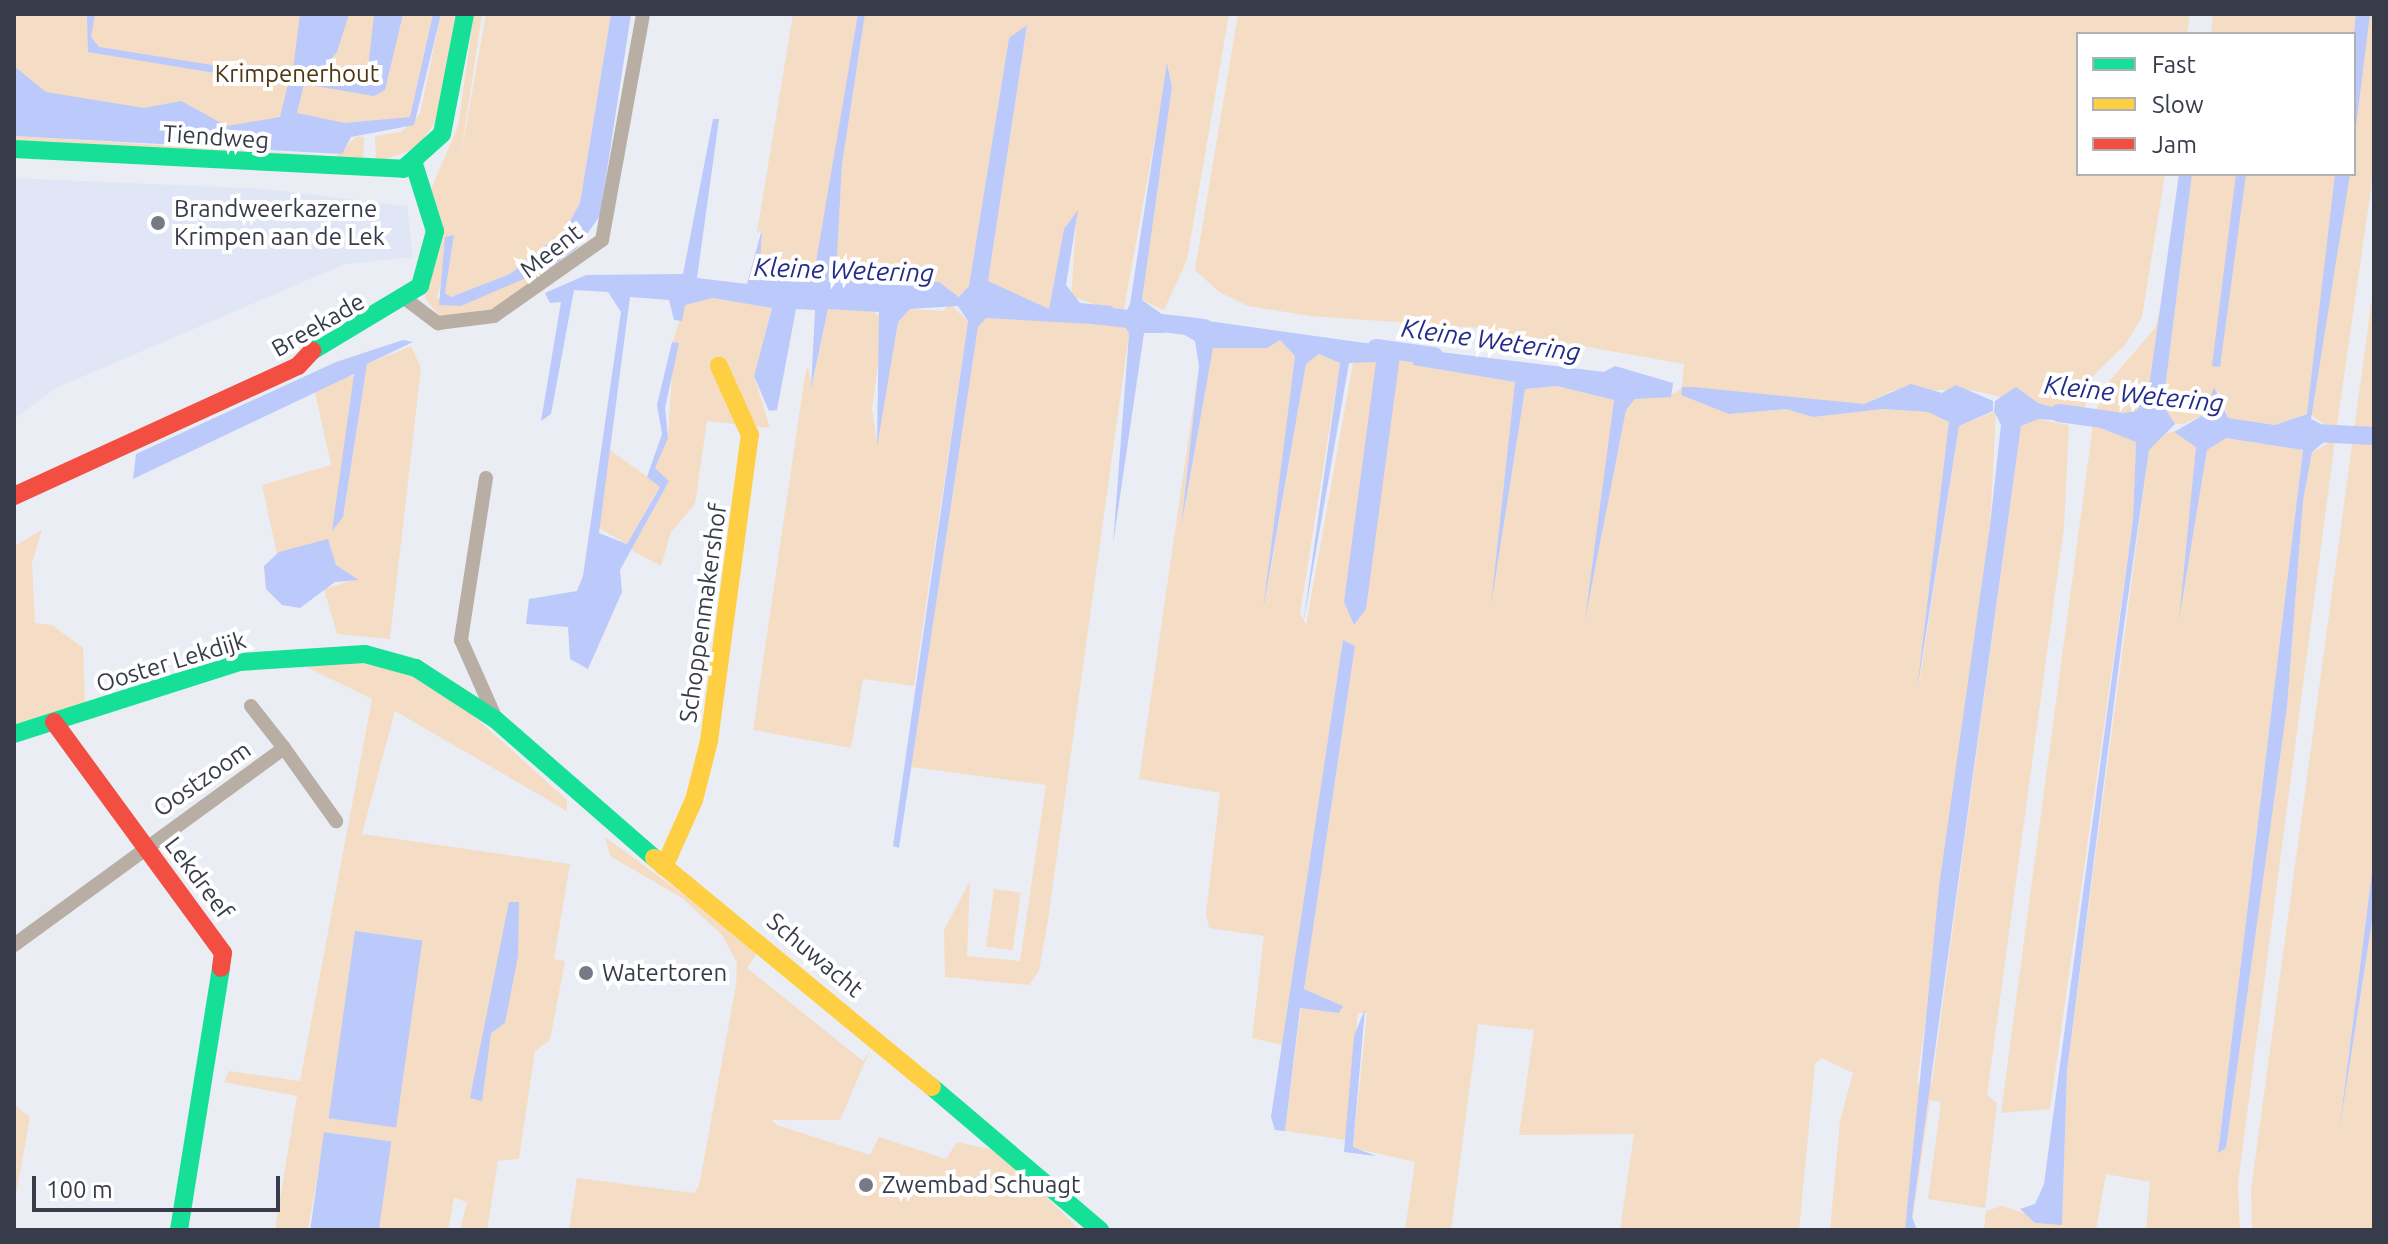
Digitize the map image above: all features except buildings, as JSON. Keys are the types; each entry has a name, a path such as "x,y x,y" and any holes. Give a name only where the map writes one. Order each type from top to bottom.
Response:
{"street":[{"path":"407,300 420,286 435,231 414,164 431,150 449,114 465,14"},
{"name":"Meent","path":"407,300 438,323 494,316 602,240 643,14"},
{"name":"Tiendweg","path":"14,149 369,172 414,164"},
{"name":"Breekade","path":"14,496 92,454 298,366 312,350 407,300"},
{"name":"Schoppenmakershof","path":"664,867 707,755 750,435 719,366"},
{"name":"Schuwacht","path":"486,478 461,640 496,720"},
{"name":"Ooster Lekdijk","path":"14,734 239,662 329,652 392,660"},
{"name":"Schuwacht","path":"392,660 451,686 496,720 664,867 1100,1230"},
{"name":"Oostzoom","path":"251,706 336,821"},
{"name":"Lekdreef","path":"54,722 223,953 179,1230"},
{"name":"Oostzoom","path":"14,945 144,845 284,748"}],"shaded area":[{"path":"14,178 265,189 407,206 413,257 345,264 56,388 14,419"}],"green space":[{"name":"Krimpenerhout","path":"14,14 433,14 410,117 395,128 319,135 14,115"},
{"path":"441,14 456,14 438,119 416,148 376,163 375,136 401,132 420,114"},
{"path":"474,14 482,14 460,161 486,14 611,14 580,203 565,230 510,274 451,297 445,293 454,236 437,298 461,306 565,257 495,308 440,317 425,298 432,187 458,126"},
{"path":"793,14 858,14 818,274 772,284 756,273 762,230 757,232"},
{"path":"865,14 1229,14 1187,260 1164,310 1142,300 1172,87 1168,66 1123,314 1071,296 1077,212 1064,229 1049,309 988,281 1027,26 1009,38 969,286 960,297 939,282 836,275 842,164"},
{"path":"1238,14 2190,14 2187,32 2076,32 2076,176 2165,176 2142,317 2125,345 2089,380 2084,416 1971,390 1894,390 1864,404 1803,403 1682,388 1681,395 1730,414 1786,409 1813,417 1883,409 1928,412 1950,422 1918,690 1959,426 1996,411 1990,526 1917,1084 1932,1082 2021,425 2037,419 2069,425 2064,527 1987,1095 1997,1103 1985,1208 1928,1199 1941,1102 1930,1100 1911,1230 1830,1230 1840,1121 1853,1073 1822,1058 1815,1064 1799,1230 1620,1230 1634,1134 1519,1135 1534,1030 1478,1024 1451,1230 1405,1230 1415,1162 1353,1148 1367,1013 1358,1013 1346,1140 1285,1131 1301,1007 1343,1006 1304,989 1355,646 1343,640 1282,1045 1252,1038 1264,936 1209,928 1206,914 1220,793 1139,779 1199,366 1181,527 1213,348 1280,340 1295,356 1264,609 1306,364 1319,354 1340,363 1300,613 1306,625 1354,358 1376,362 1379,369 1344,602 1354,625 1366,609 1397,345 1416,349 1413,365 1515,382 1495,574 1525,389 1557,386 1614,400 1589,598 1626,410 1635,399 1674,394 1682,387 1684,364 1481,328 1310,316 1248,306 1219,292 1195,270"},
{"path":"2213,14 2374,14 2374,168 2336,432 2308,413 2275,425 2228,418 2219,390 2205,414 2184,424 2175,424 2163,405 2192,176 2356,176 2356,32 2211,32"},
{"path":"14,136 336,156 357,136 364,137 363,164 14,143"},
{"path":"2374,283 2374,429 2360,433 2374,441 2374,857 2339,1131 2374,909 2374,1230 2252,1230 2251,1190"},
{"path":"713,298 772,308 754,376 770,428 707,421 695,504 671,532 661,566 631,550 669,481 655,468 668,438 674,337 685,305"},
{"path":"2162,303 2148,394 2136,411 2095,418 2102,390 2155,328"},
{"path":"949,304 968,321 914,686 863,679 851,748 753,730 805,375 808,366 812,386 828,309 873,311 884,319 872,409 877,442 898,322 910,309 944,311"},
{"path":"986,318 1122,320 1129,334 1048,920 1039,971 1029,985 945,977 944,930 970,881 967,956 1020,961 1046,785 911,767 978,327"},
{"path":"411,346 421,368 390,639 337,634 324,589 357,579 336,565 328,540 277,554 262,485 331,465 314,388 343,374 358,377 333,528 343,517 367,364"},
{"path":"2093,425 2136,442 2133,520 2050,1109 2001,1113"},
{"path":"2177,431 2196,447 2183,594 2207,450 2226,438 2303,450 2218,1152 2226,1148 2287,707 2303,501 2312,452 2335,440 2238,1183 2240,1230 2146,1230 2150,1182 2106,1174 2096,1230 1984,1230 1986,1211 2002,1206 2062,1225 2067,1071 2149,450 2162,434"},
{"path":"610,450 660,486 627,544 597,527"},
{"path":"42,530 32,563 35,623 52,625 83,648 85,703 14,724 14,546"},
{"path":"292,660 352,660 415,676 466,709 567,800 567,811 395,711 362,834 570,864 554,959 565,961 550,1040 535,1051 519,1159 498,1161 487,1230 460,1230 467,1202 454,1198 448,1230 377,1230 390,1142 325,1132 308,1230 275,1230 297,1096 224,1082 229,1071 300,1081 372,699","holes":["519,902 505,1023 491,1032 470,1098","355,932 421,940 343,1019"]},
{"path":"605,837 759,950 747,968 863,1061 871,1048 840,1120 772,1120 777,1125 870,1155 879,1137 946,1159 957,1142 999,1151 1080,1230 569,1230 577,1178 694,1193 699,1186 736,985 737,963 722,935 682,898 610,856"},
{"path":"994,889 1021,893 1013,950 986,946"},
{"path":"16,1106 30,1117 14,1206 14,1114"}],"water":[{"path":"87,14 95,14 91,37 99,47 281,76 293,70 300,14 349,14 337,52 317,74 367,79 374,14 403,14 385,90 374,96 304,84 297,113 345,123 410,117 433,14 441,14 414,125 351,137 342,154 14,136 14,66 46,92 144,108 181,101 227,126 280,117 288,85 88,52"},
{"path":"611,14 631,14 600,216 576,249 551,267 461,306 439,305 445,237 454,235 445,293 451,297 510,274 565,230 580,203"},
{"path":"858,14 865,14 842,164 836,275 939,282 959,297 969,286 1009,38 1027,25 988,281 1049,309 1064,229 1078,210 1066,285 1080,303 1112,306 1116,313 1109,325 986,318 978,327 899,848 893,846 968,321 958,306 910,309 898,322 877,447 879,312 828,309 811,389 815,310 796,309 777,410 769,411 754,376 772,308 713,298 685,305 682,321 674,320 669,300 630,297 599,533 627,544 660,487 647,477 662,434 657,405 672,342 679,343 665,408 668,438 655,468 669,481 620,570 622,592 588,669 570,659 568,627 526,624 529,599 577,591 583,576 621,312 608,292 574,290 551,414 541,421 561,302 550,303 545,293 586,275 683,274 713,119 719,119 697,278 747,284 762,229 759,280 813,280"},
{"path":"2356,14 2370,14 2356,127 2356,32"},
{"path":"1167,63 1172,87 1142,300 1170,320 1164,333 1144,333 1113,544 1129,334 1122,320 1130,304"},
{"path":"2179,176 2192,176 2163,405 2175,424 2149,450 2067,1071 2062,1225 2035,1223 2020,1209 2035,1204 2044,1184 2133,520 2136,442 2093,425 2095,418 2136,411 2148,394"},
{"path":"2236,176 2246,176 2220,367 2212,366"},
{"path":"2335,176 2350,176 2311,419 2336,432 2312,452 2303,501 2287,707 2226,1148 2218,1153 2303,450 2226,438 2207,450 2179,620 2196,447 2174,432 2205,414 2214,387 2228,418 2275,425 2307,414"},
{"path":"1187,318 1401,348 1366,609 1354,625 1344,602 1376,362 1349,363 1303,625 1340,363 1319,354 1306,364 1263,611 1295,356 1280,340 1267,348 1213,348 1181,527 1199,366 1195,341 1183,334"},
{"path":"403,340 413,342 367,364 343,517 332,531 354,374 133,479 136,454 336,362"},
{"path":"1416,349 1604,372 1615,366 1673,383 1671,397 1635,399 1626,410 1585,620 1614,400 1557,386 1525,389 1491,605 1515,382 1413,365"},
{"path":"1911,384 1942,393 1956,385 1993,401 1993,411 1959,426 1917,690 1949,422 1928,412 1883,409 1813,417 1786,409 1729,414 1681,395 1682,387 1693,387 1864,404"},
{"path":"2016,387 2038,403 2084,416 2083,422 2038,419 2021,426 1912,1217 1917,1230 1905,1230 1939,887 1990,526 2001,425 1994,411 1995,401"},
{"path":"328,539 336,565 359,580 335,582 300,608 282,605 266,589 264,566 279,552"},
{"path":"1343,640 1355,646 1304,989 1343,1006 1339,1013 1300,1008 1285,1131 1275,1130 1271,1117"},
{"path":"2374,857 2374,909 2339,1132"},
{"path":"509,902 519,902 518,956 505,1023 491,1033 482,1101 470,1098"},
{"path":"355,931 422,940 396,1128 329,1118"},
{"path":"1365,1009 1353,1147 1376,1156 1344,1152 1354,1036"},
{"path":"324,1132 391,1141 379,1230 310,1230"}],"waterway":[{"name":"Kleine Wetering","path":"1094,315 1204,328"},
{"name":"Kleine Wetering","path":"1376,348 1434,356"},
{"name":"Kleine Wetering","path":"2059,413 2117,421"},
{"name":"Kleine Wetering","path":"2314,433 2374,436"}],"traffic: fast":[{"path":"14,149 403,169 442,134 465,14"},
{"path":"312,351 420,286 435,231 414,164"},
{"path":"14,734 239,662 365,654 416,668 496,720 654,858"},
{"path":"179,1230 221,968"},
{"path":"932,1087 1100,1230"}],"traffic: slow":[{"path":"664,867 694,800 709,741 750,435 719,366"},
{"path":"654,858 932,1087"}],"traffic: jam":[{"path":"14,496 298,366 312,351"},
{"path":"54,722 223,953 221,968"}],"place":[{"name":"Brandweerkazerne Krimpen aan de Lek","path":"158,223"},
{"name":"Watertoren","path":"586,973"},
{"name":"Zwembad Schuagt","path":"866,1185"}]}
